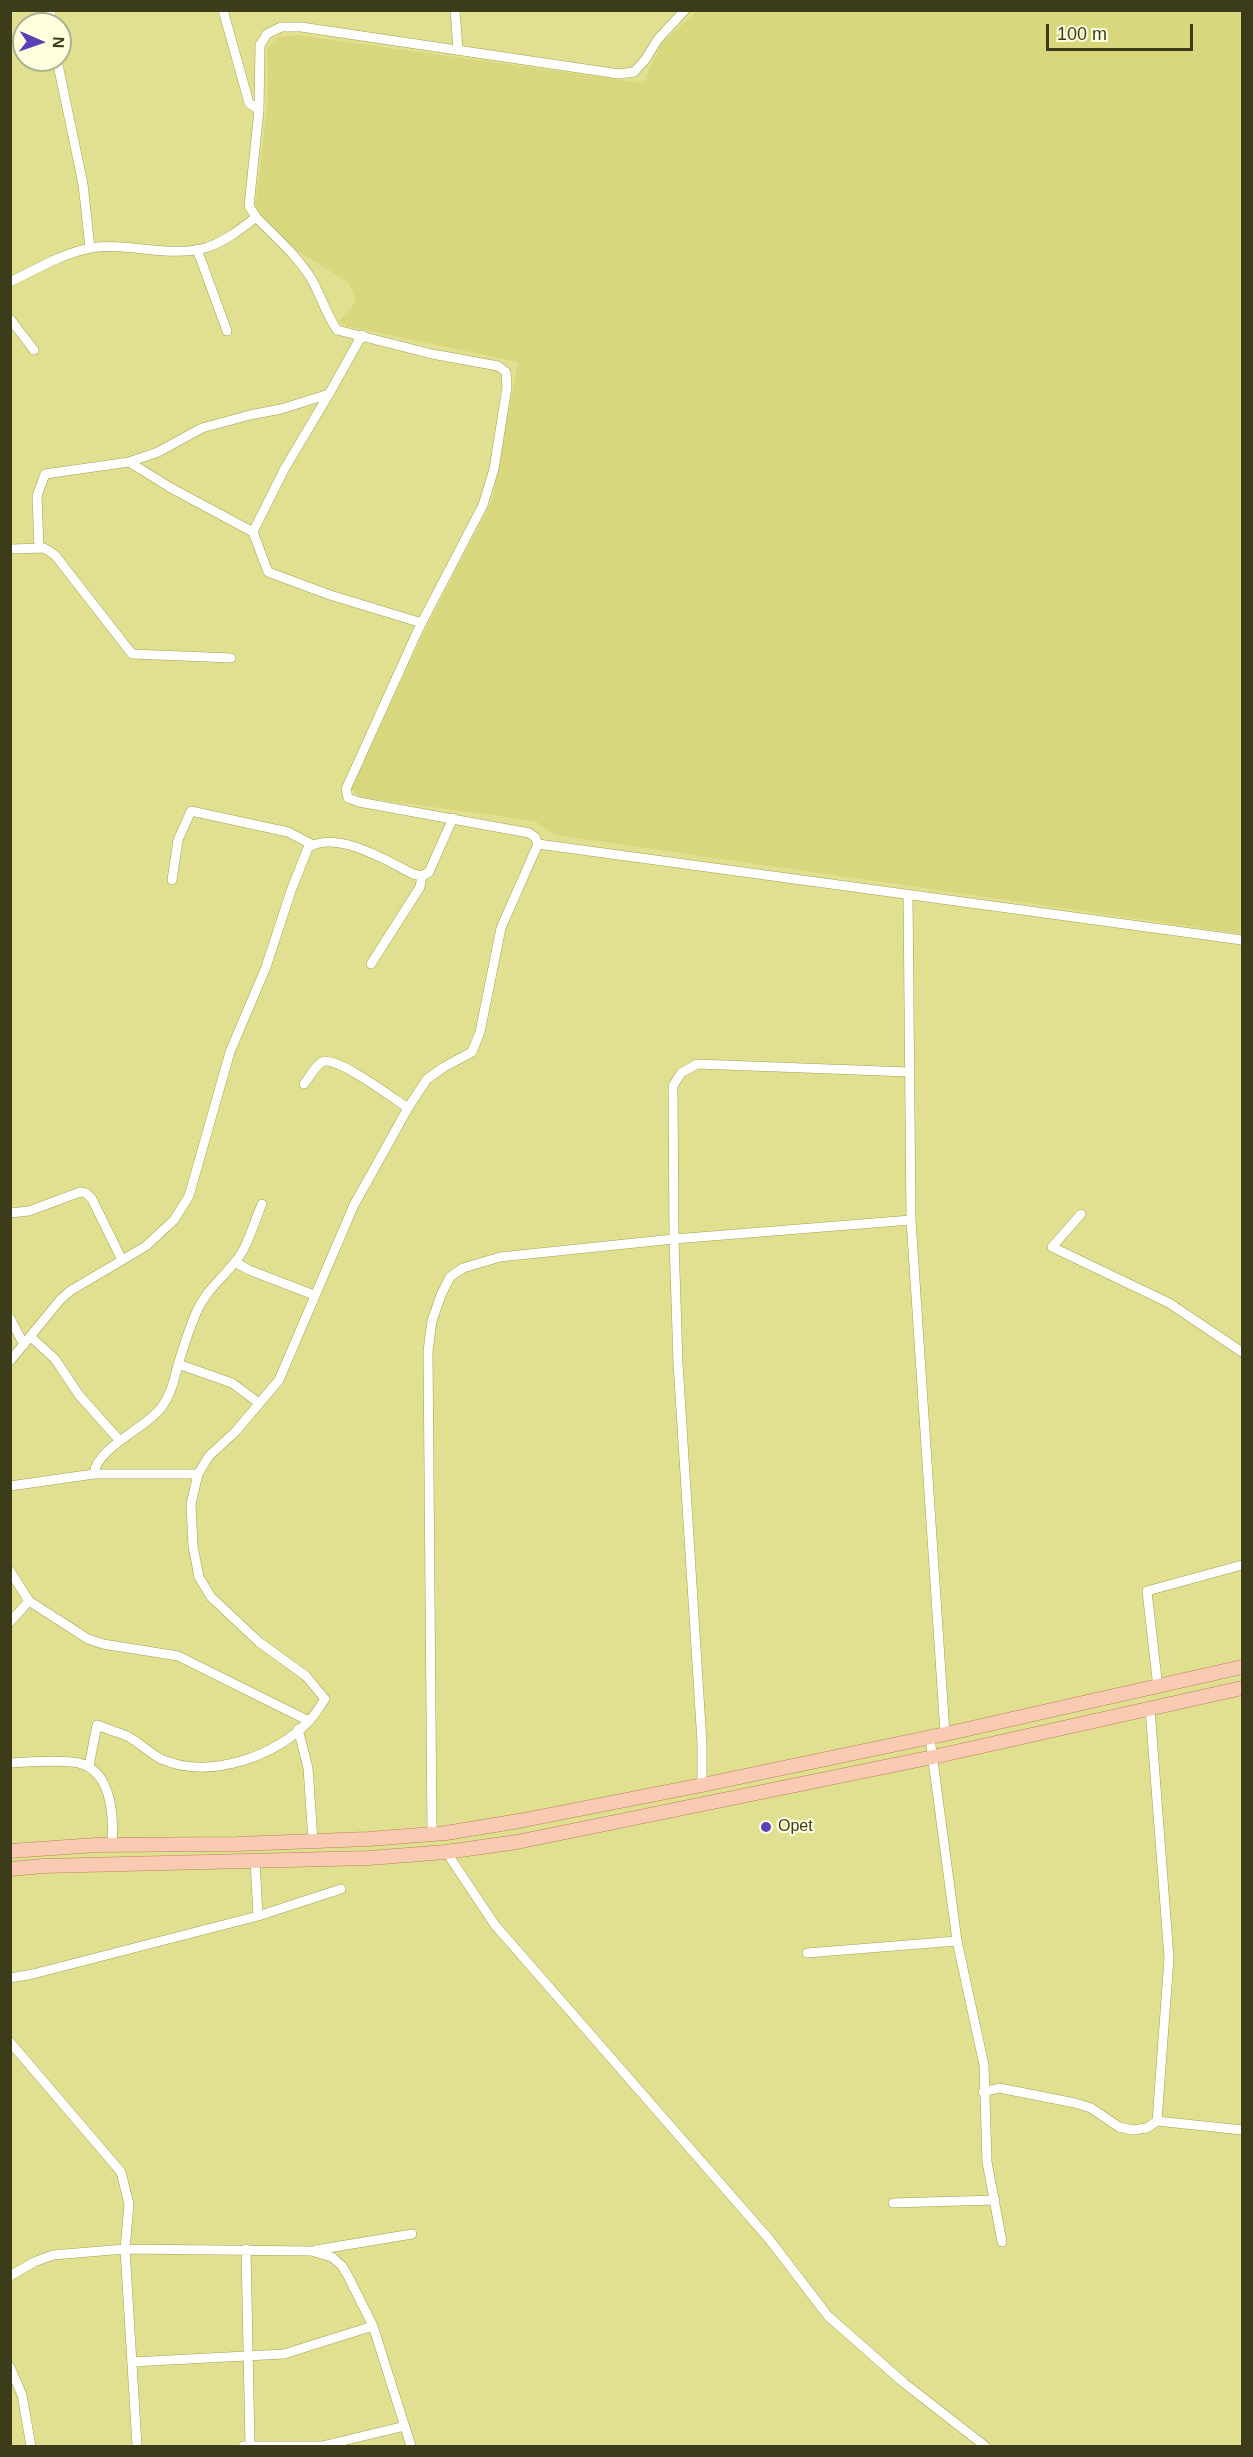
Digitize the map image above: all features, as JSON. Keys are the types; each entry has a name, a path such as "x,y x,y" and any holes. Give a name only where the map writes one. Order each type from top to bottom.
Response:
{"main road":[{"path":"10,1851 112,1845 313,1841 432,1834 519,1821 930,1738 1158,1688 1242,1667"},
{"path":"10,1869 43,1866 369,1858 449,1852 517,1842 933,1757 1242,1688"}],"street":[{"path":"223,10 249,103 259,110"},
{"path":"455,10 459,49"},
{"path":"89,1766 97,1725 128,1737 161,1759 178,1764 209,1766 238,1763 270,1750 309,1721 325,1699 306,1676 258,1642 211,1597 199,1577 191,1504 198,1474 210,1456 236,1431 279,1380 354,1205 408,1108 427,1079 472,1052 480,1032 501,928 538,844 535,837 529,833 359,802 348,798 346,789 422,622 483,505 494,469 507,387 506,372 498,366 432,354 337,330 312,280 300,262 255,217 249,206 259,110 260,45 267,34 281,27 301,27 619,74 634,72 645,60 658,39 685,10"},
{"path":"60,72 83,184 90,248"},
{"path":"10,282 51,262 90,248 126,247 184,251 205,248 235,234 255,217"},
{"path":"197,249 226,331"},
{"path":"10,319 34,350"},
{"path":"253,532 285,468 362,335"},
{"path":"39,548 37,496 45,474 129,462 158,452 202,428 281,409 329,394"},
{"path":"129,462 171,488 253,532 268,572 422,622"},
{"path":"10,549 39,548 55,555 132,654 231,658"},
{"path":"172,880 178,840 191,811 288,832 313,845 339,844 360,848 413,874 422,876 429,872 453,818"},
{"path":"538,844 1242,940"},
{"path":"10,1361 60,1300 70,1291 146,1246 166,1229 189,1196 230,1052 266,967 305,852 313,845"},
{"path":"371,964 420,887 422,876"},
{"path":"908,895 911,1220 945,1734"},
{"path":"304,1084 319,1064 329,1061 346,1068 408,1108"},
{"path":"702,1785 702,1743 678,1362 673,1086 681,1073 697,1064 909,1072"},
{"path":"10,1214 29,1211 80,1192 86,1193 92,1199 122,1260"},
{"path":"94,1474 98,1461 120,1441 156,1415 163,1406 172,1388 178,1364 201,1302 213,1284 235,1262 262,1204"},
{"path":"1081,1214 1052,1247 1168,1303 1242,1352"},
{"path":"432,1834 428,1351 432,1321 450,1277 463,1268 500,1257 674,1239 911,1220"},
{"path":"235,1262 249,1270 314,1295"},
{"path":"10,1318 27,1341 55,1359 79,1395 120,1441"},
{"path":"178,1364 232,1383 259,1403"},
{"path":"10,1486 94,1474 198,1474"},
{"path":"1158,1688 1147,1591 1242,1565"},
{"path":"10,1571 29,1601 88,1639 103,1644 178,1656 309,1721"},
{"path":"10,1622 29,1601"},
{"path":"1150,1709 1169,1958 1157,2121"},
{"path":"298,1729 309,1768 313,1841"},
{"path":"930,1738 957,1941 984,2065 983,2092 987,2162 1002,2242"},
{"path":"10,1763 73,1762 89,1766 100,1778 110,1797 114,1819 112,1845"},
{"path":"449,1852 451,1859 495,1925 769,2239 828,2316 903,2383 985,2446"},
{"path":"255,1861 258,1916"},
{"path":"10,1978 258,1916 341,1889"},
{"path":"807,1953 957,1941"},
{"path":"10,2042 121,2172 129,2204 125,2249 137,2446"},
{"path":"10,2057 20,2052"},
{"path":"983,2092 999,2088 1075,2103 1091,2108 1119,2127 1132,2130 1147,2128 1157,2121 1242,2130"},
{"path":"894,2203 995,2200"},
{"path":"10,2276 34,2262 53,2255 125,2249 311,2251 412,2234"},
{"path":"246,2249 248,2446 321,2446 405,2426"},
{"path":"311,2251 332,2257 342,2266 373,2326 411,2446"},
{"path":"132,2362 295,2352 373,2326"},
{"path":"10,2367 22,2395 31,2446"}],"shaded area":[{"path":"697,11 1242,11 1242,934 555,835 535,821 359,797 351,788 429,622 492,501 518,362 346,326 339,321 356,302 349,283 287,244 255,209 268,102 267,48 278,37 296,35 643,83 661,44"}],"place":[{"name":"Opet","path":"766,1827"}]}
